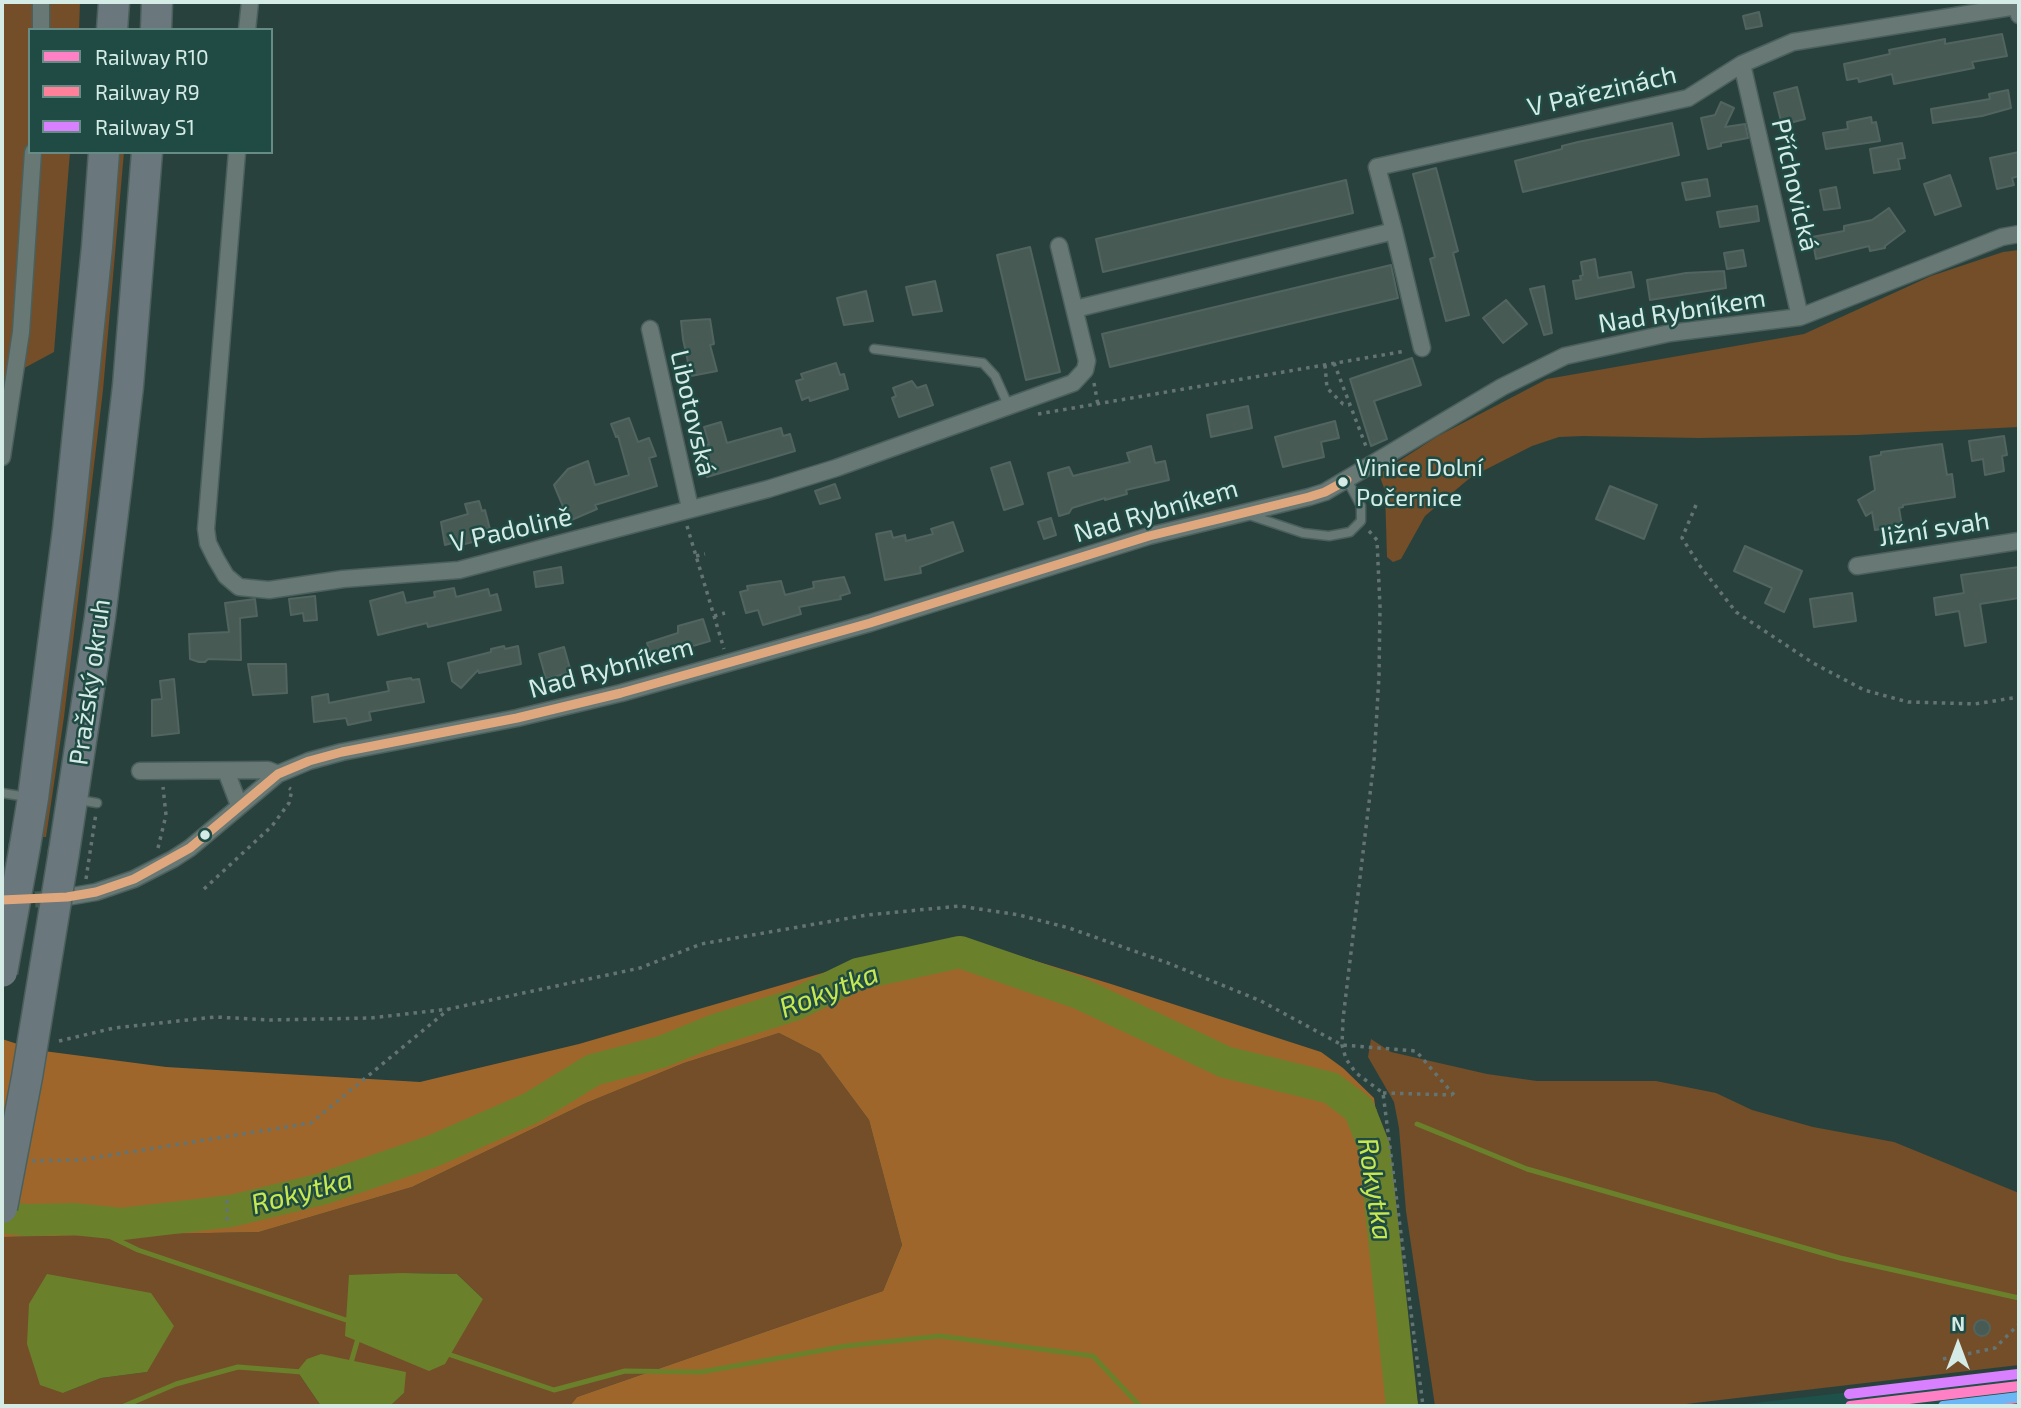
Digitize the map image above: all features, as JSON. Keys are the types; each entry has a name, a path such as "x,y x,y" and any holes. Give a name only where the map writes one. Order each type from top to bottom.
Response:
{"highway":[{"path":"113,28 114,2"},
{"path":"156,28 157,2"},
{"name":"Pražský okruh","path":"2,972 33,798 68,530 104,154"},
{"name":"Pražský okruh","path":"2,1208 27,1077 64,852 85,801 100,617 120,453 147,154"}],"street":[{"path":"41,2 41,28"},
{"path":"247,28 250,2"},
{"name":"V Pařezinách","path":"1422,348 1377,167 1688,97 1742,64 1793,42 2018,10"},
{"name":"Příchovická","path":"1742,64 1800,317"},
{"path":"2,457 21,332 33,154"},
{"name":"V Padolině","path":"237,154 206,529 208,543 216,559 226,576 239,587 269,590 343,579 459,570 768,489 836,468 1073,383 1085,369 1086,353 1059,246"},
{"path":"1075,309 1394,231"},
{"name":"Nad Rybníkem","path":"67,897 96,892 134,879 173,859 190,848 278,774 309,761 342,752 517,718 621,693 870,623 1149,536 1309,497 1347,480 1502,387 1565,356 1670,333 1800,317 2002,237 2019,234"},
{"name":"Libotovská","path":"650,329 690,508"},
{"name":"Jižní svah","path":"1857,566 2019,541"},
{"name":"Nad Rybníkem","path":"140,771 268,770 278,774"},
{"path":"226,771 239,805"}],"lane":[{"path":"874,349 983,363 995,376 1009,407"},
{"path":"1239,512 1303,533 1329,536 1350,532 1361,521 1361,506 1347,480"},
{"path":"2,793 33,798"}],"path":[{"path":"1009,407 1020,417 1422,348"},
{"path":"1334,363 1373,464"},
{"path":"1325,365 1327,388 1343,404 1350,405"},
{"path":"1094,384 1098,405"},
{"path":"1696,505 1682,538 1700,566 1736,612 1813,663 1864,690 1908,702 1975,704 2019,697"},
{"path":"59,1041 114,1028 215,1017 271,1020 371,1018 449,1009 640,968 701,944 867,915 960,906 1019,915 1069,928 1168,962 1261,1000 1342,1045 1416,1051 1454,1095 1383,1093 1356,1073 1346,1059 1342,1045 1374,761 1379,676 1377,540 1361,521"},
{"path":"687,525 727,662"},
{"path":"696,556 705,554"},
{"path":"705,588 714,585"},
{"path":"714,616 725,613"},
{"path":"155,854 162,839 166,815 162,772"},
{"path":"204,889 272,826 289,803 292,790 278,774"},
{"path":"85,801 86,881"},
{"path":"28,1161 80,1160 311,1123 449,1009"},
{"path":"1383,1093 1423,1406"},
{"path":"227,1200 227,1221"},
{"path":"1943,1359 1995,1348 2019,1324"}],"shaded area":[{"path":"2,2 80,2 79,28 28,28 28,154 70,154 54,352 2,380"},
{"path":"116,154 124,154 103,390 64,717 46,837 40,837"},
{"path":"2019,250 2019,427 1857,435 1559,437 1532,446 1471,477 1425,516 1401,559 1393,562 1387,557 1385,491 1379,474 1438,436 1547,379 1804,334 1931,276 2003,252"},
{"path":"965,942 980,944 1111,984 1321,1052 1343,1068 1374,1098 1418,1406 570,1406 577,1397 883,1291 902,1245 869,1120 820,1054 779,1033 684,1063 586,1103 412,1187 259,1232 2,1237 2,1039 36,1050 166,1067 420,1082 579,1044 826,972"},
{"path":"779,1033 820,1054 869,1120 902,1245 883,1291 577,1397 570,1406 390,1406 404,1393 297,1371 321,1406 2,1406 2,1237 259,1232 412,1187 586,1103 684,1063","holes":["403,1273 457,1274 483,1299","151,1293 147,1372 101,1378 63,1393"]},
{"path":"1371,1039 1391,1052 1487,1074 1537,1081 1656,1081 1716,1093 1752,1110 1813,1127 1894,1142 2019,1193 2019,1365 1669,1406 1435,1406 1406,1211 1399,1128 1394,1102 1368,1057"},
{"path":"47,1274 151,1293 174,1326 147,1372 101,1378 63,1393 40,1385 27,1344 29,1304"},
{"path":"457,1274 483,1299 445,1364 429,1371 345,1336 349,1275"},
{"path":"321,1354 406,1372 404,1393 390,1406 321,1406 297,1371 307,1359"},
{"path":"2019,1371 2019,1406 1728,1406 1894,1387"}],"building":[{"path":"1759,12 1762,26 1746,29 1743,16"},
{"path":"2002,34 2007,56 1972,62 1974,68 1894,84 1892,74 1859,82 1858,78 1847,80 1844,64 1890,54 1889,50 1945,39 1945,44"},
{"path":"1797,87 1805,119 1782,125 1774,93"},
{"path":"2008,90 2011,108 1982,116 1933,123 1931,109 1990,99 1989,94"},
{"path":"1721,102 1734,108 1725,127 1745,124 1748,138 1721,143 1721,146 1708,149 1701,118 1715,115"},
{"path":"1871,117 1872,123 1876,122 1880,141 1826,149 1823,133 1848,129 1847,122"},
{"path":"1672,123 1679,155 1523,192 1515,161 1578,142"},
{"path":"1902,143 1905,158 1898,159 1900,169 1874,173 1870,149"},
{"path":"2019,152 2019,176 2012,178 2014,185 1997,189 1990,158"},
{"path":"1436,168 1458,251 1453,253 1469,315 1446,321 1430,259 1435,257 1413,174"},
{"path":"1950,175 1961,206 1935,215 1924,184"},
{"path":"1707,179 1710,196 1686,200 1682,183"},
{"path":"1346,180 1353,213 1103,272 1096,239"},
{"path":"1836,187 1840,208 1824,210 1820,190"},
{"path":"1757,206 1759,221 1720,227 1717,212"},
{"path":"1889,208 1905,231 1885,248 1870,251 1869,246 1816,259 1812,237 1844,231 1844,226 1872,220"},
{"path":"1030,247 1060,372 1026,380 997,255"},
{"path":"1743,250 1746,266 1727,269 1724,253"},
{"path":"1595,259 1598,278 1631,272 1634,287 1576,299 1573,281 1581,280 1581,262"},
{"path":"1391,265 1398,298 1110,367 1102,334"},
{"path":"1724,271 1726,288 1650,300 1647,280 1686,273"},
{"path":"935,281 942,311 913,315 906,287"},
{"path":"1544,286 1552,333 1544,335 1530,289"},
{"path":"866,291 873,321 844,325 837,298"},
{"path":"1506,300 1527,324 1503,343 1483,318"},
{"path":"710,319 714,344 710,345 717,371 691,376 681,321"},
{"path":"1412,358 1421,385 1374,401 1387,439 1371,446 1350,379"},
{"path":"836,363 840,375 844,374 848,389 810,401 809,397 802,400 796,381 803,379 801,374"},
{"path":"912,381 917,388 926,385 933,405 899,417 892,398 896,396 893,388"},
{"path":"1248,406 1252,428 1211,437 1207,415"},
{"path":"629,418 638,442 649,438 656,456 649,458 657,486 595,505 597,509 569,521 554,485 568,469 588,461 595,485 629,475 618,436 616,437 611,424"},
{"path":"1335,421 1339,438 1321,442 1324,457 1283,467 1275,437"},
{"path":"721,422 727,443 781,428 783,436 790,434 795,451 707,477 698,448 709,444 704,427"},
{"path":"2004,436 2007,455 2002,456 2004,471 1985,475 1983,459 1972,461 1969,441"},
{"path":"1942,444 1947,475 1952,474 1955,497 1903,505 1899,508 1902,526 1875,530 1872,512 1866,516 1858,500 1875,490 1870,457 1881,455 1881,452"},
{"path":"1151,446 1155,463 1165,461 1169,480 1126,490 1127,494 1072,508 1069,513 1059,516 1048,473 1069,467 1073,476 1130,462 1127,453"},
{"path":"1010,462 1023,504 1004,510 991,468"},
{"path":"835,484 840,498 820,504 815,491"},
{"path":"1610,486 1657,505 1644,539 1596,519"},
{"path":"479,501 482,511 485,510 492,537 461,545 459,541 445,545 441,522 468,514 465,504"},
{"path":"1051,518 1056,535 1044,539 1038,522"},
{"path":"953,522 963,551 920,567 921,573 885,580 876,534 891,531 893,538 905,535 906,541 933,534 931,529"},
{"path":"1745,546 1802,571 1784,612 1765,603 1772,588 1734,571"},
{"path":"561,567 563,583 536,587 534,572"},
{"path":"2019,567 2019,598 1980,604 1986,642 1965,646 1959,611 1936,615 1934,598 1964,593 1961,575"},
{"path":"844,577 850,593 840,596 841,599 799,607 801,614 763,625 758,610 746,613 740,592 748,590 747,586 781,581 785,595 814,588 813,582"},
{"path":"454,588 456,597 488,589 490,596 497,594 501,610 428,627 427,623 378,635 370,601 403,592 406,603 435,597 434,592"},
{"path":"1852,593 1856,621 1814,627 1810,599"},
{"path":"315,596 317,620 304,621 303,613 291,615 289,599"},
{"path":"255,599 257,616 240,618 241,660 208,659 199,662 190,659 189,634 229,632 225,603"},
{"path":"703,619 710,641 652,658 647,643 678,633 678,626"},
{"path":"504,646 505,649 518,646 521,664 479,673 478,670 461,688 452,681 448,663"},
{"path":"564,647 571,672 546,679 539,654"},
{"path":"248,664 286,664 287,693 253,695"},
{"path":"174,679 179,733 152,736 152,700 162,699 160,681"},
{"path":"419,679 424,702 369,712 371,720 348,725 346,718 314,722 312,697 328,694 329,703 389,691 387,682"},
{"path":"1979,1320 1985,1320 1990,1328 1988,1334 1979,1336 1974,1331 1974,1325"}],"waterway":[{"name":"Rokytka","path":"2,1217 26,1220 74,1219 122,1224 231,1211 322,1189 433,1151 531,1108 593,1070 661,1052 715,1030 794,1005 858,974 960,952 1079,993 1225,1062 1331,1088 1359,1109 1374,1147 1402,1406"},
{"path":"1359,1109 1374,1110"},
{"path":"1417,1124 1527,1169 1840,1258 2019,1298"},
{"path":"74,1219 138,1250 352,1322"},
{"path":"350,1366 359,1335"},
{"path":"445,1353 554,1390 625,1371 701,1372 846,1346 940,1336 1093,1356 1139,1405"},
{"path":"124,1406 176,1384 238,1367 302,1372"}],"tunnel":[{"path":"11,901 62,898"}],"rail line":[{"name":"S1","path":"1849,1394 2018,1374"},
{"name":"R10","path":"1850,1406 2019,1386"},
{"name":"R9","path":"1952,1406 2019,1398"}],"transit line":[{"path":"2,900 67,897 96,892 134,879 190,848 278,774 309,761 342,752 517,718 621,693 870,623 1149,536 1309,497 1347,480"},
{"path":"1943,1406 2019,1397"}],"place":[{"name":"Vinice Dolní Počernice","path":"1343,482"}]}
